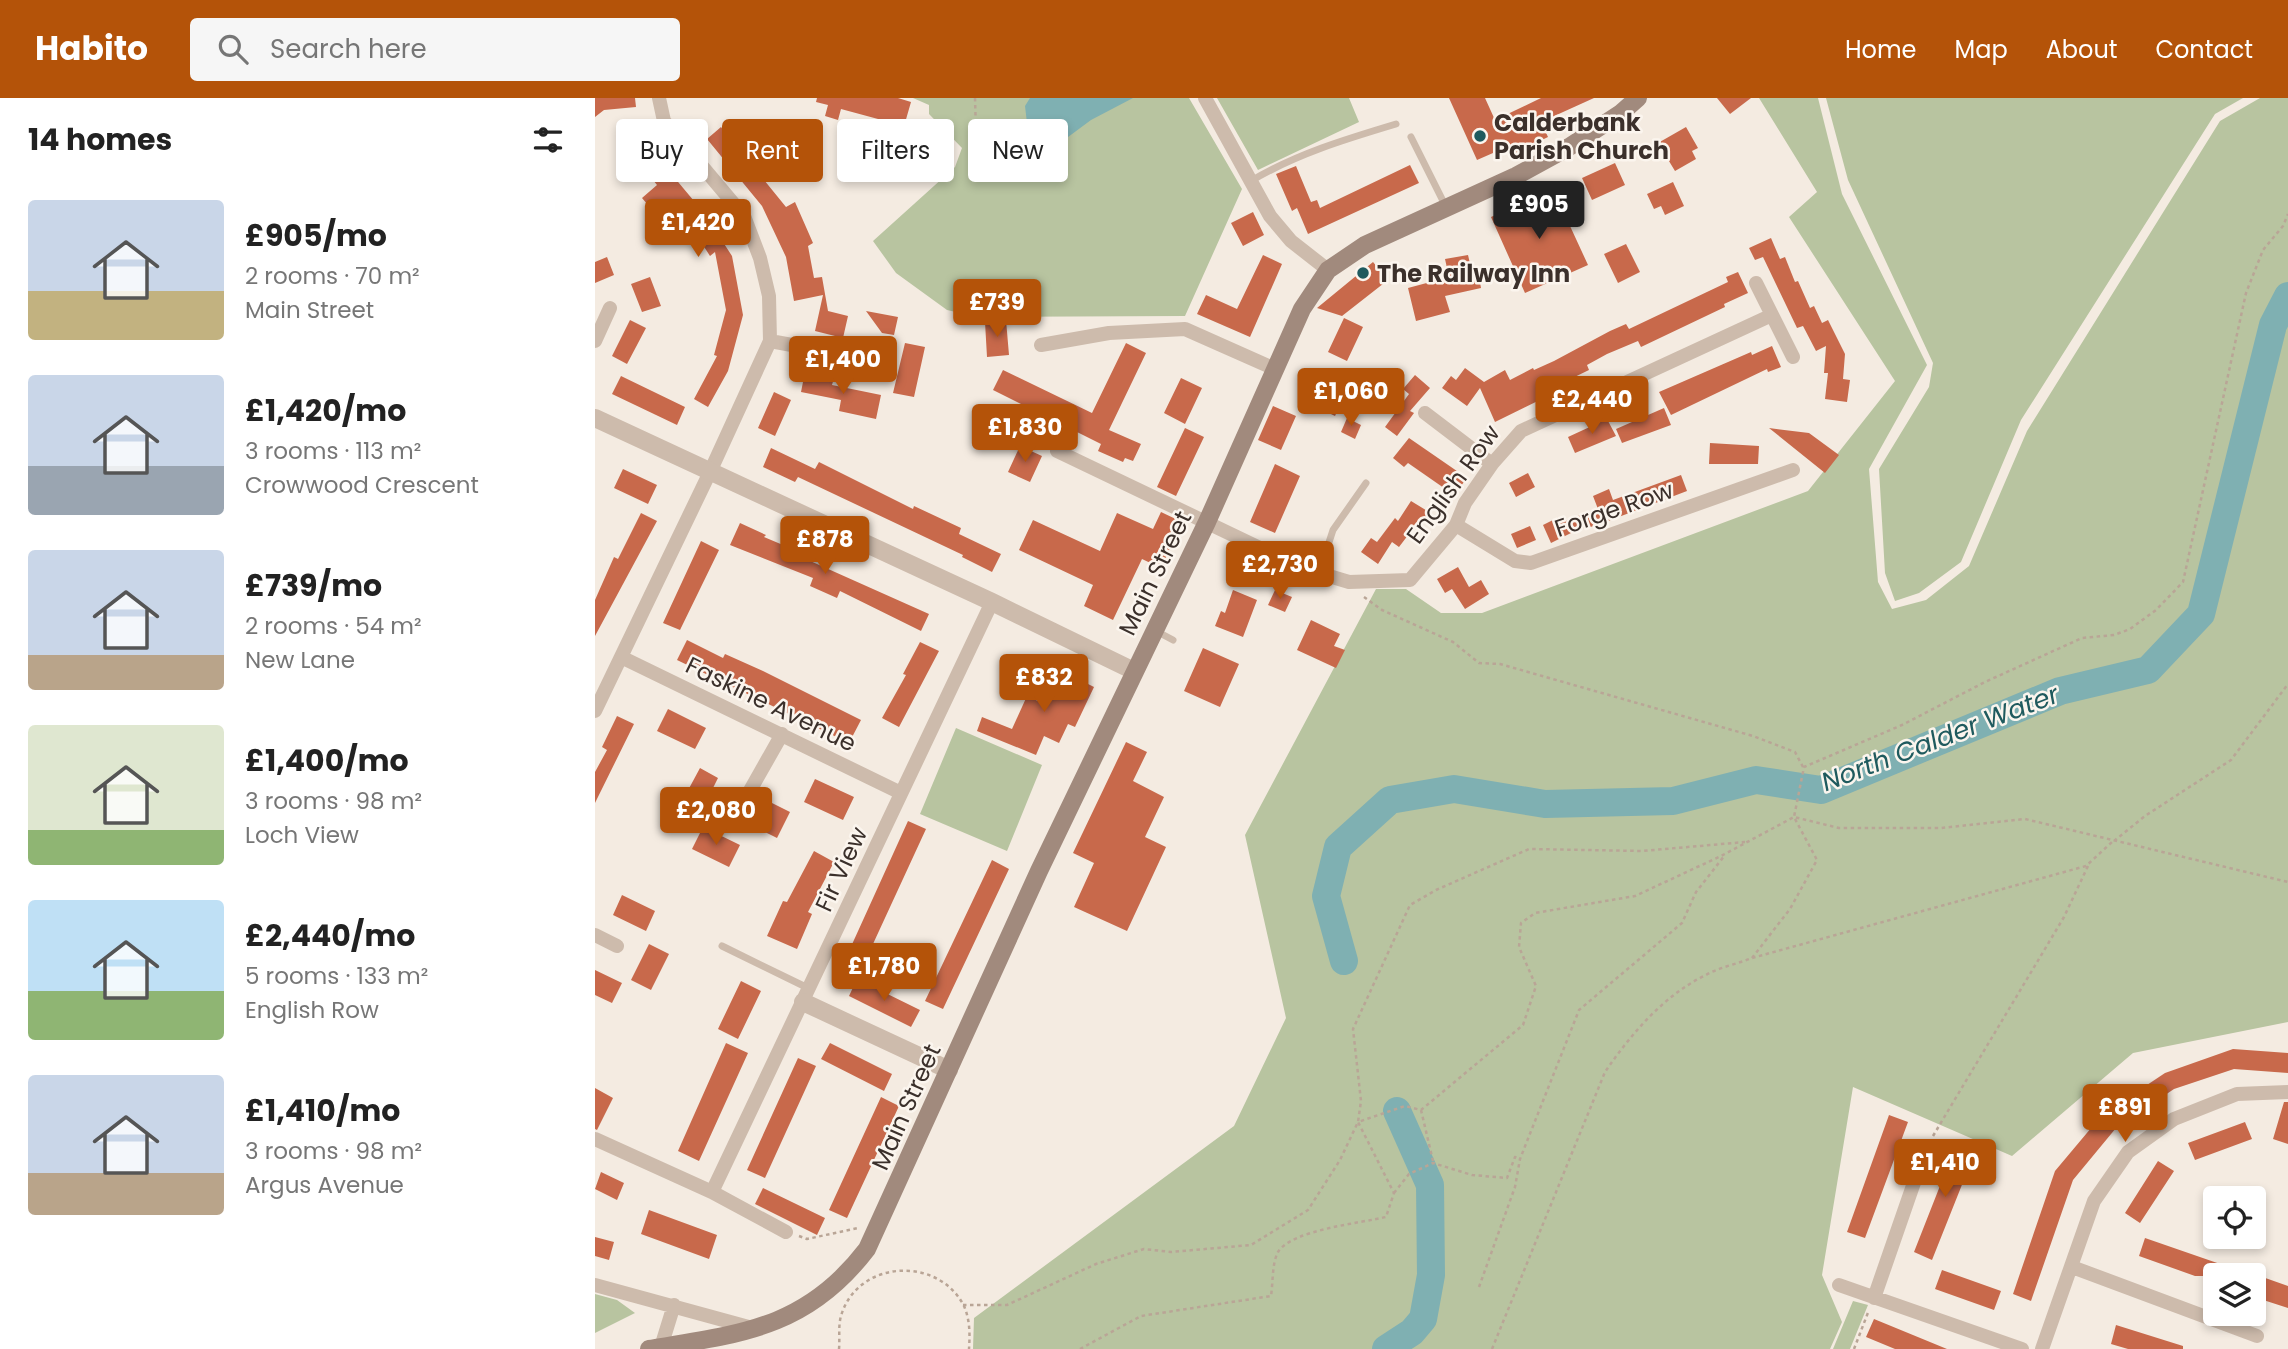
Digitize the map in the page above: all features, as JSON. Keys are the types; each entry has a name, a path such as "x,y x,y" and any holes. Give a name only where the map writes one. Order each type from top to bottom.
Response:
{"main road":[{"name":"Main Street","path":"655,1348 758,1329 797,1313 850,1272 867,1249 882,1223 1039,871 1207,522 1302,309 1328,270 1365,245 1515,176 1569,146 1621,113 1638,98"}],"street":[{"path":"595,711 770,341 769,296 760,258 744,216 664,121 659,98"},
{"path":"1205,98 1271,216 1291,241 1328,270"},
{"path":"1756,283 1793,357"},
{"path":"595,341 610,309"},
{"name":"English Row","path":"1057,451 1319,573 1349,582 1410,580 1456,525 1465,503 1492,464 1521,430 1772,315"},
{"path":"1041,345 1109,333 1185,329 1275,369"},
{"path":"770,341 863,358"},
{"path":"1425,413 1492,464"},
{"path":"595,418 992,602 1134,671"},
{"name":"Forge Row","path":"1456,525 1515,561 1531,563 1793,470"},
{"name":"Fir View","path":"712,1192 992,602"},
{"name":"Faskine Avenue","path":"621,657 901,793"},
{"path":"730,826 782,734"},
{"path":"595,935 617,946"},
{"path":"806,995 949,1070"},
{"path":"2042,1349 2094,1201 2128,1152 2174,1119 2237,1094 2288,1092"},
{"path":"595,1139 712,1192 786,1231"},
{"path":"1874,1298 1926,1148"},
{"path":"2071,1267 2257,1336"},
{"path":"595,1284 758,1329"},
{"path":"1839,1285 2022,1349"},
{"path":"655,1348 674,1305"}],"lane":[{"path":"1251,181 1271,169 1336,142 1396,124"},
{"path":"1411,137 1446,207"},
{"path":"1319,573 1332,530 1366,483"},
{"path":"1155,630 1173,640"},
{"path":"722,946 806,995"}],"path":[{"path":"975,98 976,119"},
{"path":"1804,767 1902,725 1985,682 2081,638 2115,635 2130,629 2157,610 2183,582 2246,293 2263,250 2283,226 2288,214"},
{"path":"1349,582 1382,610 1453,642 1479,663 1500,664 1753,736 1795,752 1804,767 1794,817 1817,860 1790,909 1752,958"},
{"path":"1492,1349 1605,1072 1623,1045 1664,1003 1706,975 1752,958 2086,866 2145,816 2231,760 2288,684"},
{"path":"2283,691 2288,689"},
{"path":"1421,1110 1523,1025 1536,986 1519,947 1521,923 1535,913 1635,896 1727,853 1794,817 1839,828 1941,828 2025,819 2288,882"},
{"path":"963,1305 1007,1305 1096,1264 1144,1249 1171,1252 1251,1245 1308,1210 1340,1160 1358,1122 1361,1101 1353,1029 1410,905 1436,890 1529,849 1642,851 1747,842"},
{"path":"1479,1287 1515,1187 1520,1159 1579,1010 1682,923 1696,892 1727,853"},
{"path":"1926,1148 2064,917 2090,862"},
{"path":"1358,1122 1405,1106 1421,1110"},
{"path":"1421,1110 1433,1163"},
{"path":"1358,1122 1394,1193"},
{"path":"1080,1349 1141,1316 1271,1296 1277,1254 1286,1243 1315,1232 1386,1217 1394,1193 1409,1174 1433,1163 1472,1175 1507,1178 1515,1157 1520,1159"},
{"path":"786,1231 807,1238 882,1223"},
{"path":"839,1349 840,1318 848,1299 872,1277 903,1269 926,1273 947,1285 963,1305 970,1325 969,1349"},
{"path":"1854,1349 1874,1298"}],"green space":[{"path":"913,98 1189,98 1242,189 1185,316 978,317 947,310 896,273 873,241 938,182 954,182 954,168 962,148 954,140 954,119 934,119 929,114 929,105"},
{"path":"1217,98 1349,98 1359,122 1258,170"},
{"path":"1759,98 1818,98 1842,194 1927,365 1869,469 1878,582 1892,609 1926,600 1969,566 2027,431 2220,121 2260,98 2288,98 2288,1022 2133,1053 2012,1156 1853,1087 1822,1275 1842,1322 1830,1349 973,1349 974,1318 1234,1126 1286,1018 1245,835 1376,589 1406,589 1441,613 1482,613 1808,491 1895,381 1789,217 1817,192"},
{"path":"1826,98 2243,98 2215,114 2021,420 1961,562 1919,593 1895,601 1885,573 1879,469 1929,387 1933,363 1848,180"},
{"path":"956,728 1042,765 1007,851 920,814"},
{"path":"595,1294 617,1300 635,1313 595,1333"},
{"path":"1853,1301 1868,1305 1850,1349 1833,1349"}],"water":[{"path":"1030,98 1133,98 1091,120 1068,137 1068,119 1027,119 1025,106"}],"building":[{"path":"595,98 635,98 636,107 604,110 595,117"},
{"path":"817,98 898,98 911,102 906,119 878,119 841,109 837,120 825,116 828,105 816,102"},
{"path":"1449,98 1485,98 1495,120 1541,98 1594,98 1541,122 1548,137 1513,154 1509,146 1477,160"},
{"path":"1717,98 1751,98 1730,114"},
{"path":"1686,127 1698,148 1692,151 1696,159 1675,171 1658,143"},
{"path":"722,128 722,157 708,140"},
{"path":"1615,163 1625,185 1592,200 1582,178"},
{"path":"1410,165 1419,183 1308,234 1297,208 1292,211 1276,174 1296,166 1311,202 1317,200 1320,208"},
{"path":"655,182 678,182 704,213 732,256 743,315 728,371 708,407 694,399 717,356 714,355 726,310 715,252 710,256 701,242 696,245 687,231 692,228 668,199 653,211 642,198 657,185"},
{"path":"742,182 766,182 786,207 795,202 813,243 808,246 814,278 822,277 828,311 848,316 843,338 815,331 823,295 794,301 786,257 762,206"},
{"path":"1673,182 1684,206 1665,215 1661,206 1654,209 1647,194"},
{"path":"1553,189 1588,265 1525,293 1491,217"},
{"path":"1253,212 1264,235 1243,246 1231,223"},
{"path":"1771,238 1780,259 1785,257 1810,308 1814,306 1822,323 1828,320 1845,354 1843,379 1850,380 1847,402 1825,399 1828,373 1824,373 1826,346 1816,351 1803,326 1797,328 1763,257 1755,260 1749,248"},
{"path":"1626,244 1640,272 1618,283 1604,254"},
{"path":"1263,255 1282,264 1250,337 1197,314 1206,295 1237,309"},
{"path":"1468,255 1472,272 1478,271 1481,288 1445,296 1450,312 1416,321 1408,288 1449,277 1445,259"},
{"path":"607,257 614,275 595,283 595,262"},
{"path":"1373,262 1388,280 1342,316 1317,308"},
{"path":"1738,272 1748,293 1724,304 1725,307 1641,347 1638,341 1607,354 1587,365 1589,370 1556,386 1558,391 1495,422 1480,388 1467,406 1442,388 1451,376 1456,380 1465,368 1484,382 1505,370 1510,380 1626,324 1629,329 1728,282 1726,277"},
{"path":"650,277 661,306 642,312 631,284"},
{"path":"866,311 898,317 894,335 882,333"},
{"path":"1344,318 1363,327 1347,361 1328,352"},
{"path":"630,320 646,328 627,364 612,356"},
{"path":"1006,320 1009,355 987,357 985,322"},
{"path":"905,343 925,347 914,397 893,393"},
{"path":"1126,343 1146,353 1109,430 1141,444 1133,461 1125,458 1123,462 1098,451 1101,444 993,390 1003,370 1092,413"},
{"path":"1772,346 1781,367 1768,372 1767,369 1671,415 1659,392 1751,352 1752,355"},
{"path":"805,372 834,378 832,385 881,395 876,419 839,411 841,400 801,392"},
{"path":"1415,375 1430,388 1410,411 1414,413 1397,436 1385,427 1409,394 1403,389"},
{"path":"621,376 685,407 677,425 612,394"},
{"path":"1321,377 1340,387 1334,399 1341,403 1335,416 1304,401 1311,388 1315,390"},
{"path":"1181,378 1202,388 1185,424 1164,413"},
{"path":"774,392 791,400 775,436 758,428"},
{"path":"1273,406 1296,416 1281,450 1258,440"},
{"path":"1664,408 1671,425 1622,443 1616,429"},
{"path":"1347,418 1361,425 1355,439 1341,432"},
{"path":"1607,419 1616,436 1575,453 1568,437"},
{"path":"1185,428 1204,437 1176,496 1157,487"},
{"path":"1769,428 1809,433 1839,455 1825,473"},
{"path":"1409,438 1467,478 1454,495 1408,463 1404,467 1393,458"},
{"path":"1710,443 1759,446 1758,464 1709,464"},
{"path":"1020,446 1042,456 1030,482 1008,472"},
{"path":"771,448 815,469 819,462 913,509 914,506 961,528 959,534 1001,554 992,572 962,557 963,555 798,477 795,482 763,467"},
{"path":"1275,464 1300,476 1275,533 1250,522"},
{"path":"623,469 657,485 648,504 614,488"},
{"path":"1528,473 1535,487 1516,497 1509,483"},
{"path":"1681,475 1687,491 1595,526 1579,529 1551,543 1543,525 1559,517 1561,522 1598,509 1593,496 1609,489 1613,500"},
{"path":"1411,501 1429,512 1418,528 1415,526 1399,547 1392,542 1378,564 1361,552 1371,538 1377,542 1395,518 1398,521"},
{"path":"1161,512 1182,522 1161,568 1142,559 1113,620 1084,606 1093,585 1019,550 1033,520 1100,551 1117,513 1153,529"},
{"path":"641,513 657,521 595,636 595,600 614,557 618,559"},
{"path":"740,523 766,535 764,537 809,556 808,560 929,614 921,631 840,591 837,598 810,586 813,578 730,545"},
{"path":"1530,526 1536,540 1517,548 1511,534"},
{"path":"701,541 719,550 680,630 663,623"},
{"path":"1458,567 1469,587 1481,580 1489,594 1465,609 1452,589 1445,593 1437,579"},
{"path":"1233,590 1257,600 1243,637 1215,626 1221,611 1225,613"},
{"path":"1275,590 1292,597 1285,612 1268,605"},
{"path":"1311,620 1340,634 1334,646 1345,650 1336,668 1297,650"},
{"path":"687,640 723,658 725,654 763,671 861,720 849,743 677,660"},
{"path":"920,642 939,651 899,727 882,718 906,675 903,674"},
{"path":"1203,648 1239,664 1220,707 1184,691"},
{"path":"1056,668 1094,687 1075,727 1068,724 1059,743 1044,736 1036,755 977,731 982,717 1012,729 1027,696 1040,702"},
{"path":"668,709 706,728 695,749 657,731"},
{"path":"617,716 634,724 595,803 595,772 607,750 602,747"},
{"path":"1126,742 1147,752 1133,781 1164,797 1145,837 1166,847 1127,931 1074,907 1094,863 1073,853"},
{"path":"700,768 718,778 705,804 686,794"},
{"path":"815,779 854,797 843,820 804,802"},
{"path":"770,802 790,812 777,838 757,828"},
{"path":"908,821 926,829 861,970 844,962"},
{"path":"703,827 740,845 729,867 692,849"},
{"path":"814,851 834,862 808,912 812,914 797,949 767,936 783,901 787,902"},
{"path":"992,860 1009,869 943,1009 925,1001"},
{"path":"622,895 655,911 646,931 613,915"},
{"path":"649,944 669,954 651,990 631,980"},
{"path":"595,970 622,983 612,1003 595,995"},
{"path":"857,979 920,1010 911,1027 849,996"},
{"path":"741,981 761,991 738,1039 718,1029"},
{"path":"726,1043 748,1053 699,1161 678,1151"},
{"path":"830,1043 892,1074 884,1091 821,1059"},
{"path":"2233,1049 2288,1053 2288,1073 2234,1069 2174,1089 2116,1128 2073,1180 2031,1301 2013,1294 2055,1171 2102,1115 2165,1073"},
{"path":"798,1058 816,1066 765,1178 747,1170"},
{"path":"595,1088 613,1098 597,1130 595,1129"},
{"path":"881,1097 899,1106 847,1218 829,1210"},
{"path":"2284,1102 2288,1102 2288,1144 2273,1139"},
{"path":"1889,1115 1908,1122 1865,1238 1847,1232"},
{"path":"2245,1122 2252,1139 2195,1160 2188,1143"},
{"path":"1958,1140 1977,1147 1932,1260 1914,1252"},
{"path":"2158,1161 2174,1171 2140,1223 2125,1213"},
{"path":"601,1172 624,1183 617,1200 595,1189"},
{"path":"763,1188 825,1218 817,1235 755,1204"},
{"path":"649,1210 717,1235 709,1259 641,1234"},
{"path":"595,1237 614,1242 609,1260 595,1256"},
{"path":"2145,1238 2217,1263 2203,1263 2203,1276 2195,1276 2139,1256"},
{"path":"1942,1270 2001,1291 1994,1310 1935,1289"},
{"path":"2266,1278 2288,1286 2288,1308 2266,1301"},
{"path":"1874,1319 1947,1349 1895,1349 1866,1337"},
{"path":"2116,1325 2183,1346 2183,1349 2128,1349 2111,1344"}],"waterway":[{"name":"North Calder Water","path":"1344,961 1326,896 1338,847 1390,800 1454,789 1545,804 1673,801 1756,780 1821,790 2060,691 2148,670 2201,614 2273,325 2288,296"},
{"name":"North Calder Water","path":"1386,1349 1412,1332 1423,1319 1431,1275 1430,1185 1397,1111"}],"place":[{"name":"Calderbank Parish Church","path":"1480,136"},
{"name":"The Railway Inn","path":"1363,273"}]}
